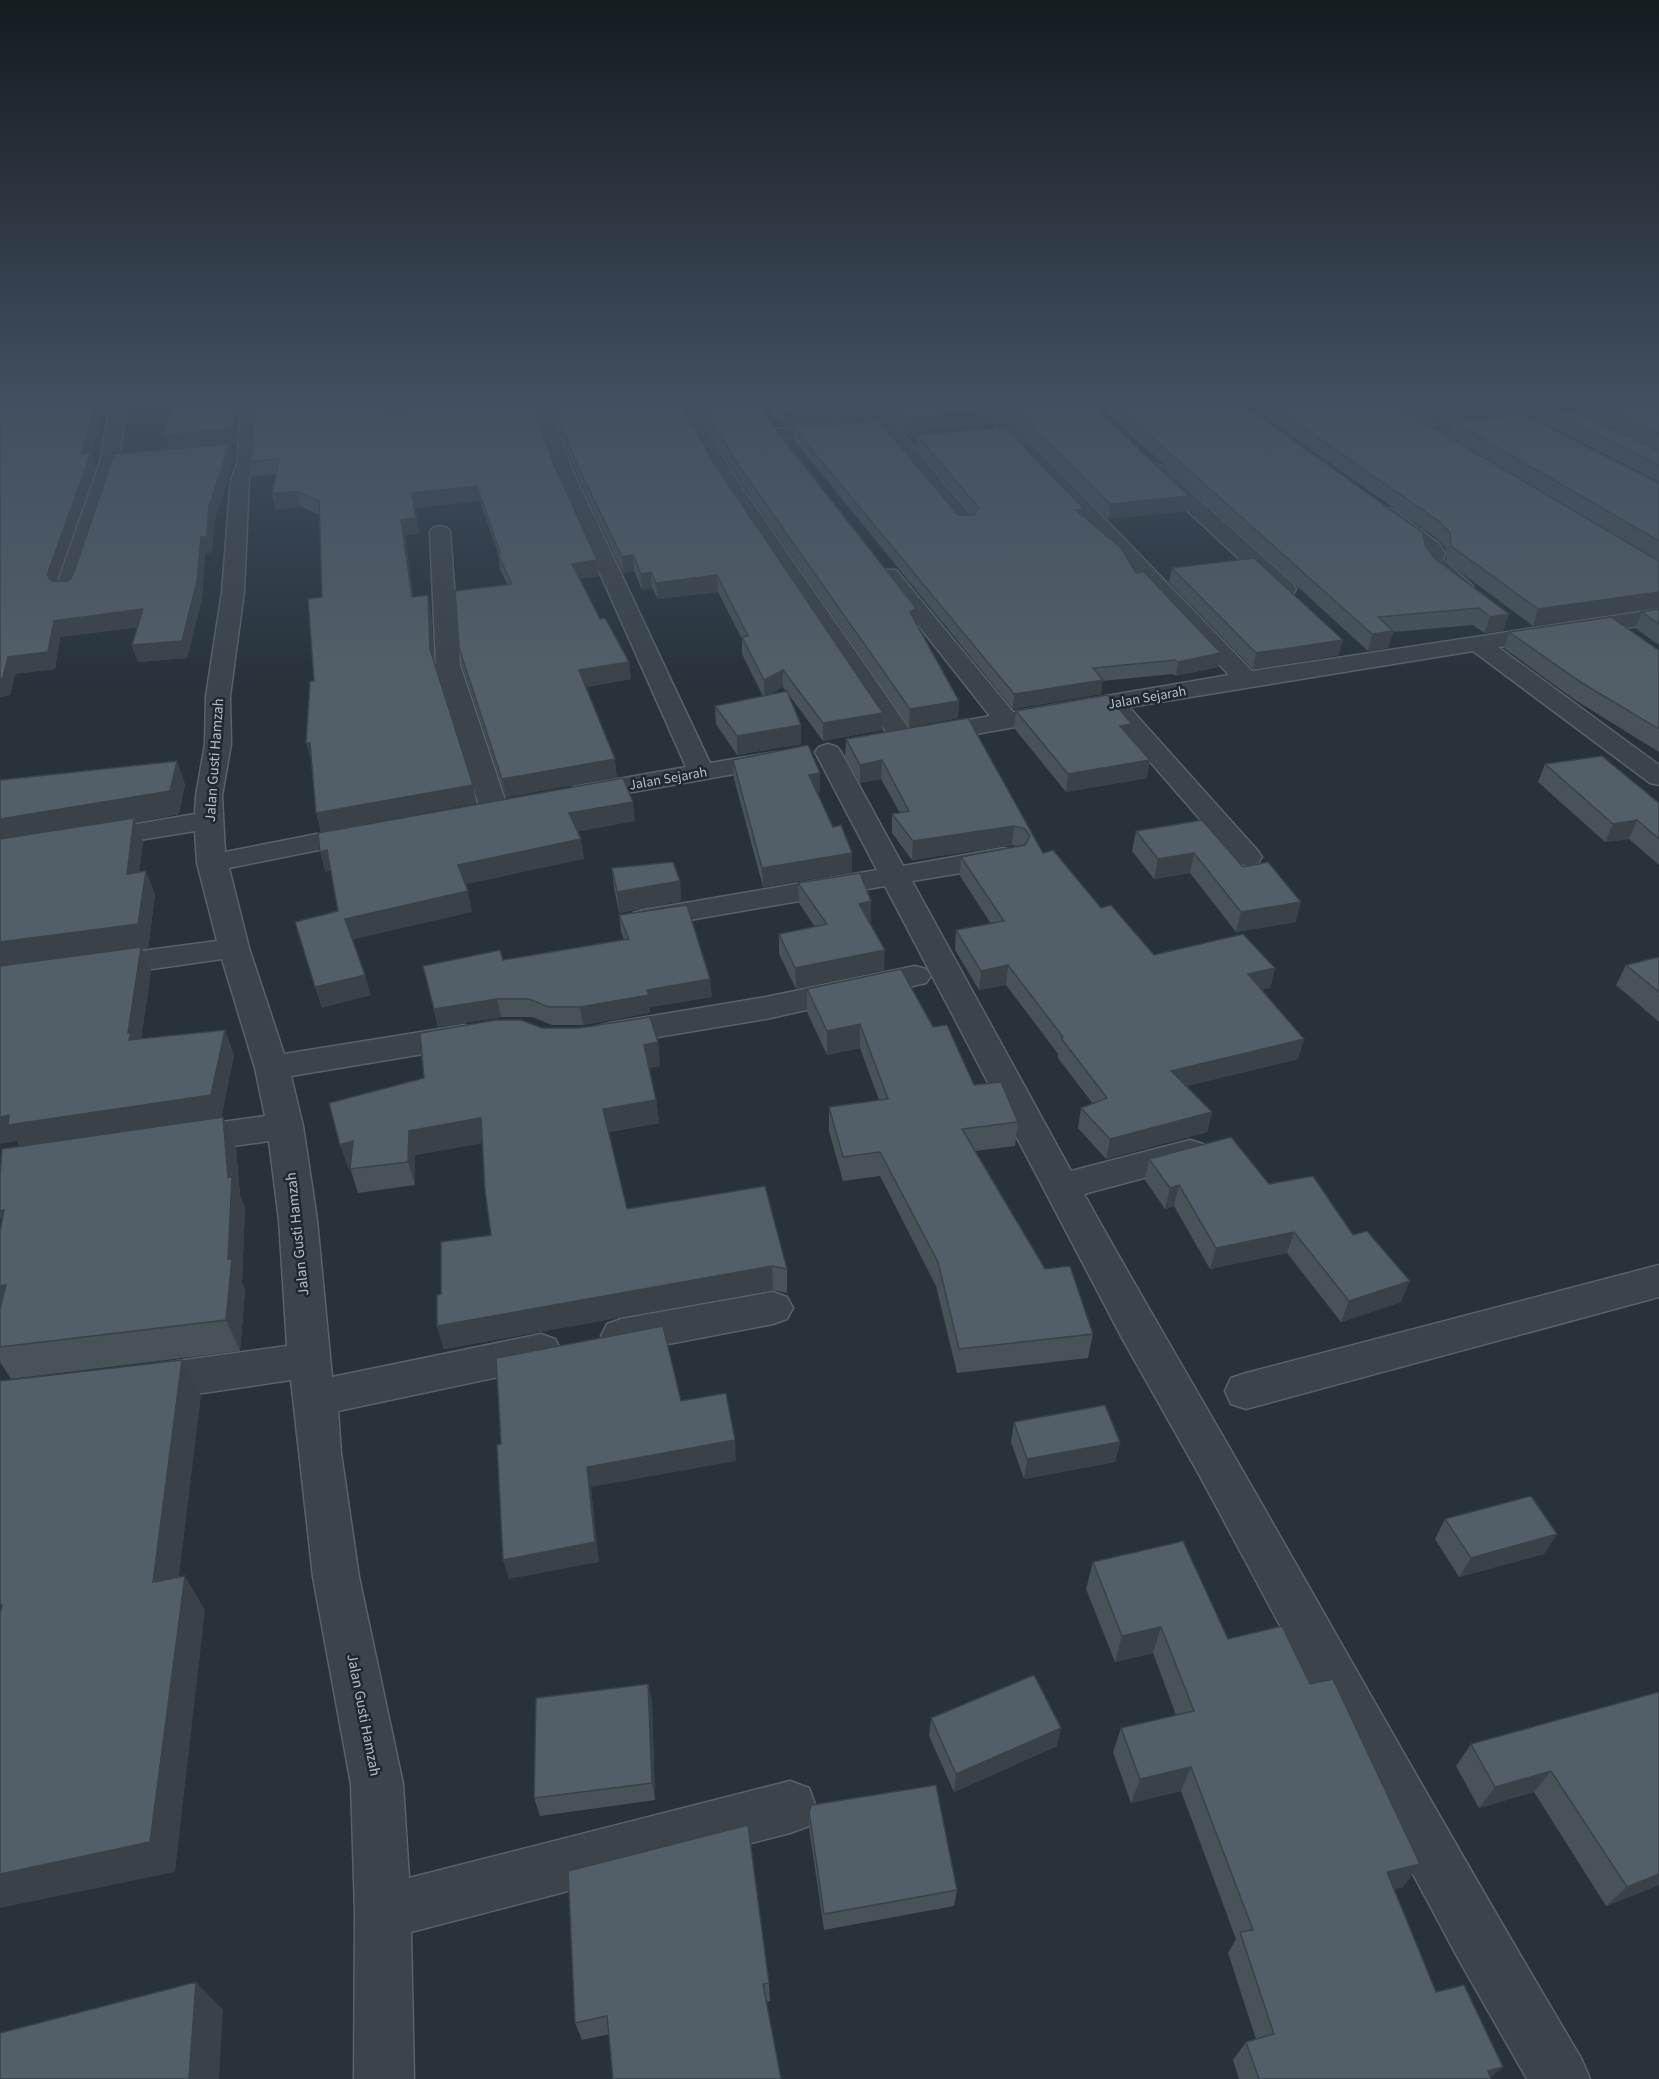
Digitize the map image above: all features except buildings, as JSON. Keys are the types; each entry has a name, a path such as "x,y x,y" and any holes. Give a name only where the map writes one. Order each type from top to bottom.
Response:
{"street":[{"path":"66,590 98,494"},
{"name":"Jalan Gusti Hamzah","path":"239,494 233,592 218,696 218,744 209,796 208,846 234,948 272,1068 285,1126 298,1220 319,1453 336,1577 377,1784 383,1912 384,2079"},
{"path":"574,494 701,771"},
{"name":"Jalan Sejarah","path":"737,494 892,741 1247,680 1354,654 1478,643 1519,629 1608,623 1659,616"},
{"path":"943,494 966,522"},
{"path":"1071,494 1247,680"},
{"path":"1181,494 1302,606"},
{"path":"1371,503 1427,543 1434,550 1432,561 1438,568 1475,596"},
{"path":"440,532 448,665 459,706 495,809"},
{"path":"879,563 1007,721"},
{"path":"1608,623 1634,641"},
{"path":"1478,643 1659,777"},
{"path":"1112,703 1248,857"},
{"name":"Jalan Sejarah","path":"563,796 701,771 839,750 896,877"},
{"path":"70,843 210,820"},
{"path":"211,863 388,828"},
{"path":"626,922 1011,856"},
{"path":"896,877 1061,1187 1479,1940 1560,2079"},
{"path":"70,970 234,948"},
{"path":"583,1038 766,1008 915,976"},
{"path":"272,1068 489,1032"},
{"path":"150,1144 285,1126"},
{"path":"1061,1187 1217,1146"},
{"path":"1246,1391 1659,1281"},
{"path":"115,1387 218,1375 312,1379 584,1343 773,1308"},
{"path":"383,1912 790,1807"}]}
